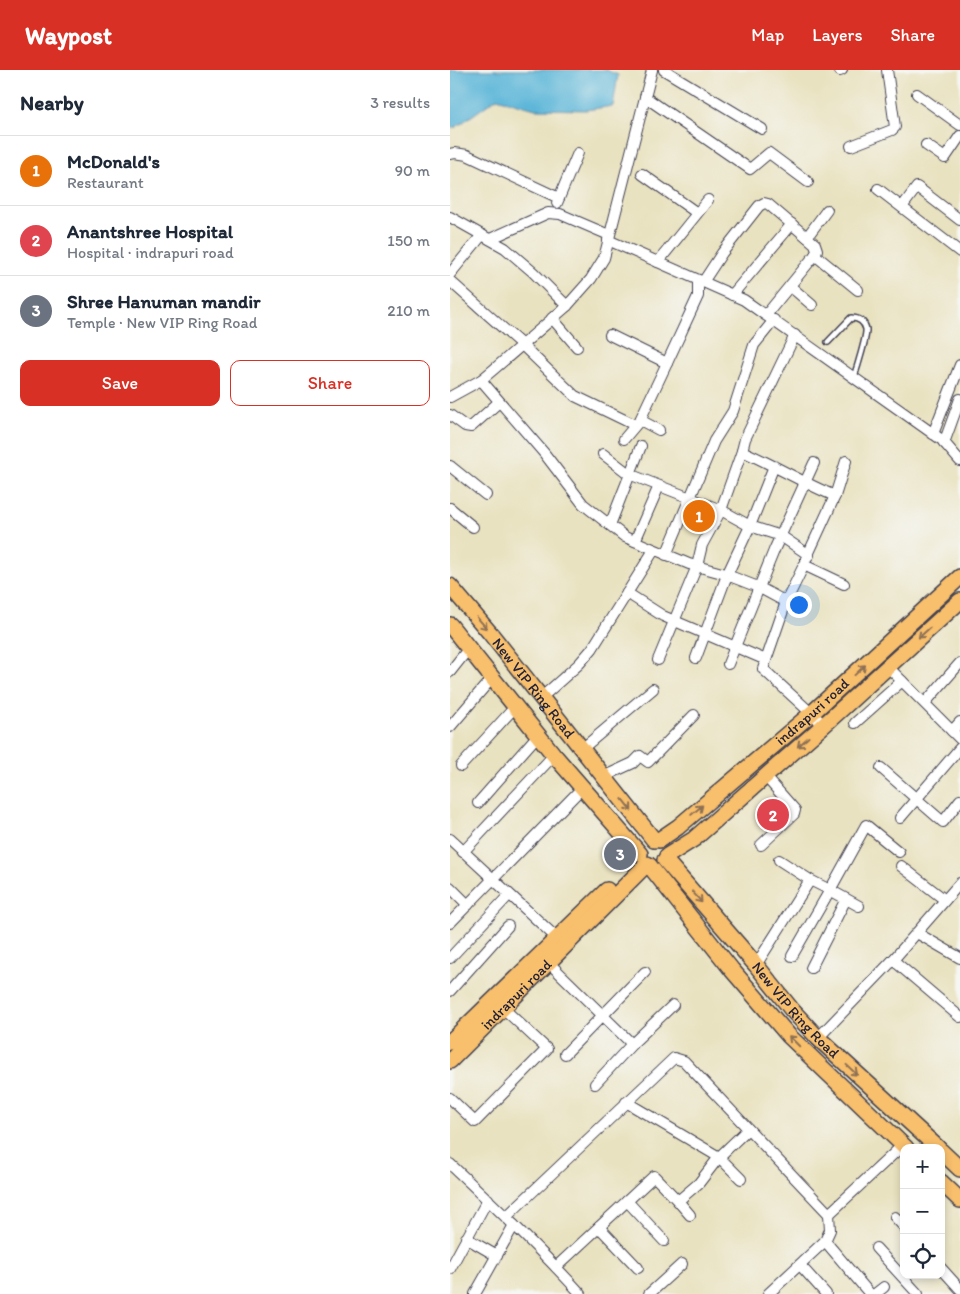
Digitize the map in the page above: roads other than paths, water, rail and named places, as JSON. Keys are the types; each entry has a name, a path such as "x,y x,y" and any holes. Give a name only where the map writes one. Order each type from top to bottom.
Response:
{"main road":[{"name":"indrapuri road","path":"656,840 678,826 812,714 960,577"},
{"name":"New VIP Ring Road","path":"450,586 542,697 656,840"},
{"name":"indrapuri road","path":"666,858 694,839 766,776 960,600"},
{"name":"New VIP Ring Road","path":"451,629 469,648 554,755 645,860 732,970 789,1036 902,1144"},
{"path":"650,840 656,840 665,846 666,858 656,866 645,860 643,845 650,840"},
{"name":"New VIP Ring Road","path":"666,858 792,1010 818,1038 934,1144"},
{"name":"indrapuri road","path":"450,1042 544,959 645,860"},
{"name":"indrapuri road","path":"450,1061 503,1008 544,959"},
{"path":"945,1155 960,1169"},
{"path":"945,1186 960,1200"}],"street":[{"path":"450,397 481,380 567,306 591,280 604,258 652,70"},
{"path":"664,70 762,129"},
{"path":"852,146 892,130 895,127 887,70"},
{"path":"917,94 960,125"},
{"path":"645,97 750,169 769,153 808,182"},
{"path":"926,145 945,158 960,136"},
{"path":"450,154 455,152 467,154 559,198"},
{"path":"553,212 578,153"},
{"path":"642,174 697,213"},
{"path":"902,207 917,187 960,220"},
{"path":"878,189 960,252"},
{"path":"658,262 708,200"},
{"path":"624,438 638,422 667,363 698,296 700,281 759,206 764,203 768,204 815,244 818,250 790,286 754,345 733,411 714,441 666,555"},
{"path":"806,236 828,210"},
{"path":"450,274 486,237 553,212 744,300 944,442 960,461"},
{"path":"450,217 505,248 533,272 567,306"},
{"path":"732,295 792,224"},
{"path":"815,255 858,290"},
{"path":"450,282 522,344 574,396 659,430"},
{"path":"790,286 812,305"},
{"path":"552,318 577,347"},
{"path":"610,335 667,363"},
{"path":"658,660 697,566 702,545 721,510 745,439 795,335"},
{"path":"933,434 960,366"},
{"path":"481,380 544,453 583,504 626,537 666,555 758,587 786,602"},
{"path":"944,442 960,399"},
{"path":"450,415 464,426 471,427 499,402"},
{"path":"610,525 641,446"},
{"path":"742,451 835,496"},
{"path":"603,454 629,474 721,510 750,526 781,536 809,555"},
{"path":"824,725 763,669 786,602 835,496 846,461"},
{"path":"728,664 758,587 814,463"},
{"path":"450,466 486,495"},
{"path":"696,658 727,575 750,526 774,466"},
{"path":"635,542 659,486"},
{"path":"450,508 473,527"},
{"path":"542,697 586,656 654,550"},
{"path":"804,565 844,584"},
{"path":"627,594 663,616 766,660"},
{"path":"450,672 469,648"},
{"path":"925,703 960,663"},
{"path":"887,666 960,739"},
{"path":"450,727 492,678"},
{"path":"855,724 902,681"},
{"path":"583,748 653,689"},
{"path":"461,766 516,707"},
{"path":"606,776 633,763 640,756 648,762 694,715"},
{"path":"952,730 960,722"},
{"path":"478,803 538,735"},
{"path":"900,818 960,748"},
{"path":"463,852 554,755"},
{"path":"881,768 943,822 960,800"},
{"path":"761,845 794,814 795,810 766,776"},
{"path":"450,923 582,788"},
{"path":"792,956 866,825 899,852"},
{"path":"450,839 492,880 562,942"},
{"path":"779,860 810,880 859,906"},
{"path":"901,866 945,900"},
{"path":"756,966 810,880"},
{"path":"818,1038 893,960 960,883"},
{"path":"450,887 468,905"},
{"path":"450,958 509,895"},
{"path":"811,968 846,899"},
{"path":"450,991 508,926"},
{"path":"917,933 960,958"},
{"path":"544,959 632,1044"},
{"path":"893,960 960,1017"},
{"path":"565,1054 645,972"},
{"path":"595,1084 632,1044 673,1005"},
{"path":"450,1098 476,1122 547,1050 503,1008"},
{"path":"506,1217 674,1058 684,1061 829,1214 830,1230 825,1241 773,1292"},
{"path":"626,1102 719,1157 741,1179"},
{"path":"678,1200 699,1183 719,1157 748,1129"},
{"path":"829,1214 900,1150"},
{"path":"450,1164 488,1199 581,1294"},
{"path":"556,1267 654,1176 690,1215"},
{"path":"450,1269 488,1199"},
{"path":"627,1201 664,1241"},
{"path":"895,1217 900,1223"},
{"path":"475,1294 514,1225"},
{"path":"599,1227 638,1268"},
{"path":"466,1238 497,1256"},
{"path":"825,1241 870,1294"},
{"path":"876,1248 918,1294"},
{"path":"649,1294 682,1264"},
{"path":"800,1265 826,1294"},
{"path":"945,1272 960,1288"},
{"path":"875,1294 884,1287"}],"lane":[{"path":"828,342 851,318 863,321 866,330 854,378"}],"water":[{"path":"450,70 606,70 618,75 613,106 586,110 535,109 497,98 456,127 450,128"}],"place":[{"name":"McDonald's","path":"699,516"},
{"name":"Anantshree Hospital","path":"773,815"},
{"name":"Shree Hanuman mandir","path":"620,854"}]}
